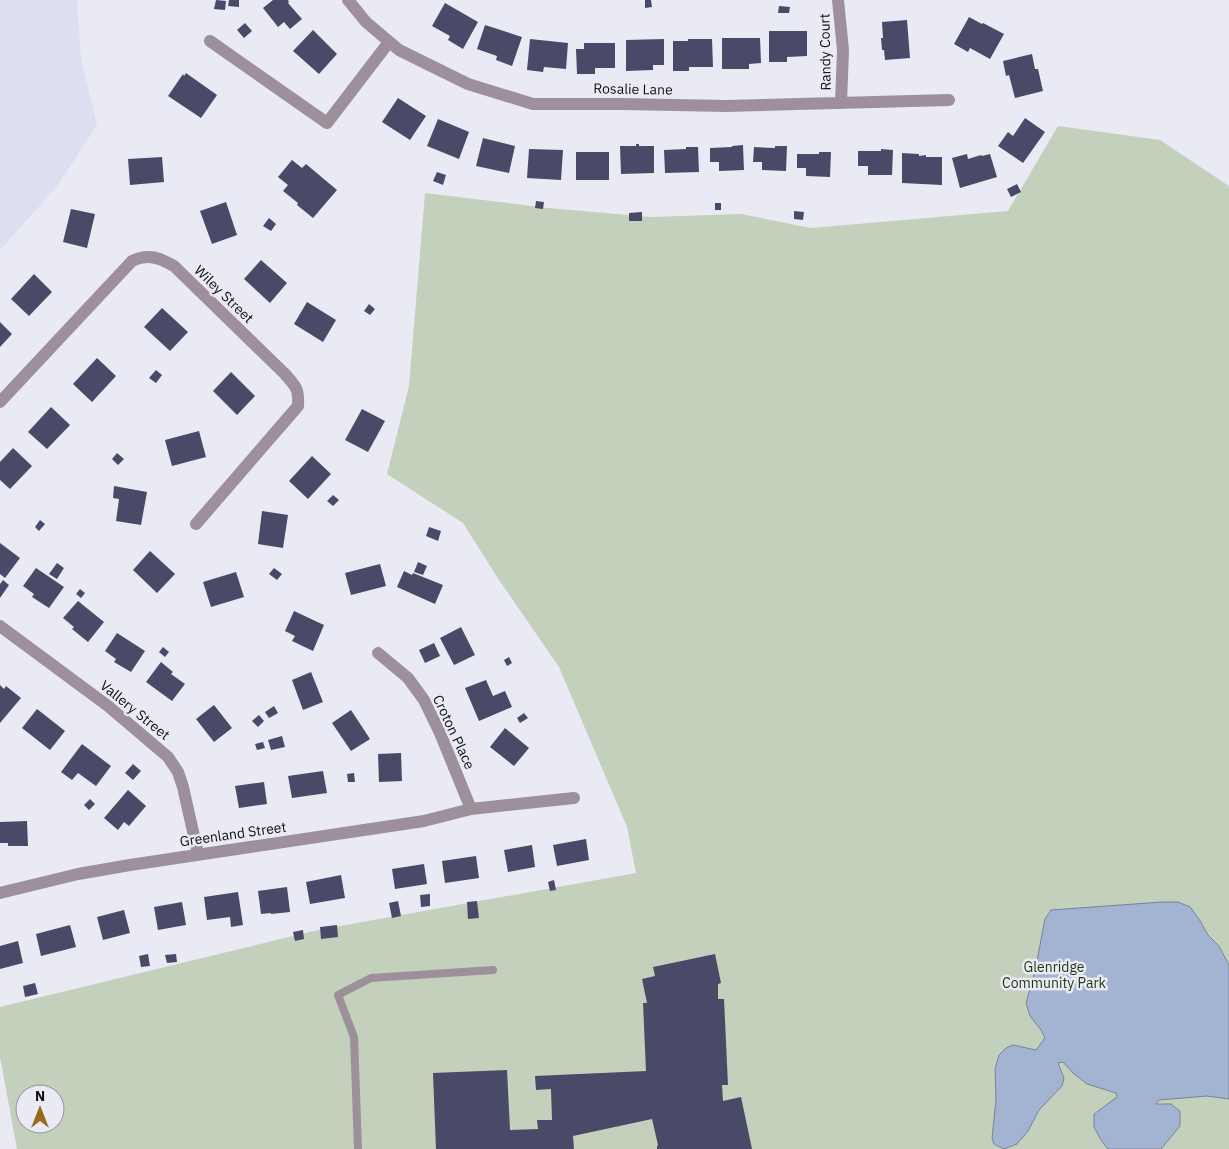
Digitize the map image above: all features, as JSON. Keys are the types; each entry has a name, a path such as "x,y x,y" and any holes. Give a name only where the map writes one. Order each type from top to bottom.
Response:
{"street":[{"name":"Rosalie Lane","path":"348,0 366,22 399,50 468,84 533,104 727,106 949,100"},
{"name":"Randy Court","path":"838,0 843,50 841,103"},
{"path":"210,41 327,123 390,42"},
{"name":"Wiley Street","path":"0,402 132,261 140,257 151,257 174,266 285,374 299,394 298,406 196,524"},
{"name":"Vallery Street","path":"0,626 108,706 168,757 178,772 183,787 198,854"},
{"name":"Croton Place","path":"378,653 408,678 424,700 440,733 471,810"},
{"name":"Greenland Street","path":"0,893 78,874 198,854 424,821 471,810 574,798"}],"lane":[{"path":"358,1149 354,1037 338,995 371,978 493,970"}],"shaded area":[{"path":"0,0 77,0 81,59 97,125 58,185 0,250"}],"green space":[{"name":"Glenridge Community Park","path":"1058,126 1160,140 1229,186 1229,1149 17,1149 0,1057 0,1007 318,930 636,873 627,827 559,667 497,577 463,523 387,474 409,386 425,193 548,208 651,217 741,214 811,228 1008,211"}],"water":[{"path":"1178,902 1190,907 1208,935 1219,946 1229,965 1229,1099 1207,1096 1159,1100 1156,1104 1171,1104 1180,1111 1180,1126 1161,1149 1108,1149 1094,1127 1094,1114 1117,1097 1116,1093 1087,1084 1063,1062 1058,1063 1064,1078 1062,1086 1039,1110 1028,1131 1017,1144 1004,1149 994,1144 992,1138 996,1100 995,1069 999,1055 1006,1048 1013,1045 1036,1050 1045,1038 1030,1016 1026,1003 1035,971 1045,919 1051,910"}],"building":[{"path":"216,0 226,1 225,10 214,9"},
{"path":"229,0 239,0 239,7 228,6"},
{"path":"273,0 288,0 288,3 302,19 290,29 284,22 278,27 263,8"},
{"path":"645,0 651,0 652,7 645,8"},
{"path":"445,3 478,22 463,49 448,40 450,36 432,26"},
{"path":"779,6 790,7 789,13 778,13"},
{"path":"969,17 1004,34 990,59 970,48 968,52 954,44"},
{"path":"907,20 910,58 885,60 881,38 883,38 882,22"},
{"path":"245,23 252,31 244,38 237,30"},
{"path":"485,25 522,37 512,66 496,60 497,56 477,49"},
{"path":"313,30 337,54 319,74 293,51"},
{"path":"769,31 807,31 807,56 787,57 787,62 769,62"},
{"path":"722,38 760,38 761,63 749,64 749,69 722,69"},
{"path":"530,39 568,43 566,69 544,67 543,72 527,70"},
{"path":"664,39 664,65 653,65 653,70 626,71 626,40"},
{"path":"688,39 712,39 713,67 689,67 689,71 673,71 673,41 688,41"},
{"path":"584,43 615,43 615,68 595,68 595,74 577,74 576,49 584,49"},
{"path":"1032,54 1043,91 1015,98 1009,75 1006,76 1003,61"},
{"path":"186,73 217,95 201,118 168,96 183,74 184,76"},
{"path":"398,98 426,116 410,140 382,122"},
{"path":"1025,118 1045,132 1023,163 998,146 1008,132 1013,136"},
{"path":"438,119 469,132 459,159 427,146"},
{"path":"483,138 515,146 509,173 476,166"},
{"path":"636,144 639,144 639,146 654,146 654,173 621,174 620,146 636,146"},
{"path":"743,145 744,170 719,171 719,162 710,162 710,148"},
{"path":"775,146 787,146 786,171 762,170 762,162 753,162 754,147 775,148"},
{"path":"686,147 698,147 699,172 665,173 664,150 686,149"},
{"path":"529,149 563,150 561,180 527,178"},
{"path":"881,149 893,150 892,175 868,175 868,166 858,166 858,151 881,151"},
{"path":"576,152 609,152 609,180 576,180"},
{"path":"819,152 831,152 830,177 806,176 806,168 797,168 797,154 819,154"},
{"path":"902,153 919,154 919,156 926,155 926,157 942,157 942,185 902,183"},
{"path":"967,154 968,159 990,154 997,177 960,188 952,158"},
{"path":"162,157 164,182 130,185 128,159"},
{"path":"292,160 302,168 306,164 337,190 313,218 283,191 288,185 278,177"},
{"path":"437,172 446,175 443,185 433,181"},
{"path":"1017,184 1021,192 1011,197 1007,189"},
{"path":"536,201 544,202 543,209 535,208"},
{"path":"226,202 237,235 212,244 200,211"},
{"path":"715,203 721,203 721,210 715,210"},
{"path":"71,209 95,214 87,248 63,242"},
{"path":"794,211 804,212 803,220 794,219"},
{"path":"642,212 642,221 629,221 629,213"},
{"path":"269,218 276,224 271,231 263,226"},
{"path":"261,260 287,283 270,303 244,279"},
{"path":"34,274 52,292 29,316 11,299"},
{"path":"307,302 336,320 323,342 294,324"},
{"path":"369,304 375,309 370,315 364,311"},
{"path":"162,308 188,332 170,351 144,327"},
{"path":"0,322 12,334 0,347"},
{"path":"97,358 116,376 92,402 73,384"},
{"path":"156,370 162,375 156,383 149,378"},
{"path":"231,372 255,396 237,415 213,391"},
{"path":"51,407 70,425 47,449 28,432"},
{"path":"362,409 385,421 368,452 345,440"},
{"path":"199,431 206,457 172,466 165,440"},
{"path":"13,448 32,466 10,489 0,480 0,462"},
{"path":"117,453 124,459 118,465 112,459"},
{"path":"312,456 331,474 308,499 289,481"},
{"path":"114,486 147,492 141,525 116,521 119,499 113,498"},
{"path":"333,495 339,500 333,506 327,501"},
{"path":"262,511 288,515 283,548 258,544"},
{"path":"40,520 45,524 39,531 35,527"},
{"path":"429,527 441,531 438,541 426,536"},
{"path":"0,543 20,558 5,578 0,574"},
{"path":"150,551 175,574 157,593 133,570"},
{"path":"418,562 427,566 423,575 414,572"},
{"path":"57,563 64,568 57,579 49,574"},
{"path":"380,564 386,586 351,595 345,573"},
{"path":"36,568 64,587 49,608 32,597 34,594 23,586"},
{"path":"274,568 282,574 277,580 269,574"},
{"path":"404,571 443,585 435,604 397,587"},
{"path":"236,572 244,597 211,607 203,582"},
{"path":"3,580 9,585 0,598 0,584"},
{"path":"80,589 85,593 81,598 76,594"},
{"path":"78,601 104,622 88,642 72,629 74,627 63,618"},
{"path":"294,611 324,625 313,651 292,641 295,636 285,631"},
{"path":"461,627 475,655 454,665 440,638"},
{"path":"117,633 145,651 131,672 114,662 116,659 105,651"},
{"path":"434,643 440,656 425,663 419,650"},
{"path":"163,647 169,652 165,657 159,652"},
{"path":"509,657 512,663 507,666 504,660"},
{"path":"161,662 173,672 171,674 185,684 172,701 146,682"},
{"path":"311,672 323,702 303,710 292,680"},
{"path":"486,680 493,696 505,691 512,707 479,721 465,688"},
{"path":"0,685 4,689 6,686 21,698 0,723"},
{"path":"214,705 232,728 214,742 196,719"},
{"path":"274,706 278,713 269,718 265,712"},
{"path":"37,709 65,731 50,750 22,728"},
{"path":"351,710 370,739 351,751 332,723"},
{"path":"524,713 528,718 520,723 517,718"},
{"path":"259,715 264,721 258,727 252,721"},
{"path":"505,728 529,748 514,766 490,747"},
{"path":"282,736 285,747 271,750 268,740"},
{"path":"263,742 265,748 257,750 255,744"},
{"path":"82,744 111,766 96,786 78,773 72,780 61,772"},
{"path":"401,753 402,781 379,782 378,754"},
{"path":"133,764 141,771 133,780 125,773"},
{"path":"323,771 327,793 292,798 288,776"},
{"path":"354,773 355,782 348,782 347,774"},
{"path":"264,782 267,804 239,808 235,786"},
{"path":"128,790 146,806 129,826 124,822 118,830 104,818"},
{"path":"90,799 95,804 89,810 84,805"},
{"path":"27,821 28,846 8,846 8,843 0,843 0,822"},
{"path":"586,839 589,860 557,866 553,845"},
{"path":"532,845 535,867 508,872 504,850"},
{"path":"476,856 479,878 445,883 442,861"},
{"path":"424,864 427,884 395,889 392,869"},
{"path":"341,875 345,898 310,904 306,882"},
{"path":"554,880 556,890 550,891 548,882"},
{"path":"287,887 290,912 261,914 258,891"},
{"path":"238,892 243,925 231,927 230,917 207,920 204,897"},
{"path":"430,894 430,906 421,907 420,895"},
{"path":"398,901 401,916 392,918 389,903"},
{"path":"477,901 479,918 468,919 467,902"},
{"path":"182,902 186,925 158,930 154,907"},
{"path":"124,910 130,933 103,940 97,917"},
{"path":"70,925 76,947 41,956 36,934"},
{"path":"337,925 338,937 321,939 320,927"},
{"path":"303,930 304,939 295,941 293,932"},
{"path":"18,941 23,963 0,969 0,946"},
{"path":"148,954 150,966 141,967 139,956"},
{"path":"176,954 177,962 167,963 165,955"},
{"path":"715,954 721,983 718,984 718,999 724,999 728,1085 722,1085 723,1101 741,1097 752,1149 657,1149 658,1145 652,1119 573,1136 574,1149 436,1149 433,1073 507,1070 510,1130 538,1129 537,1120 552,1120 551,1089 536,1090 535,1076 646,1071 643,1003 647,1003 642,979 655,976 653,967"},
{"path":"35,983 38,994 25,997 23,986"}]}
